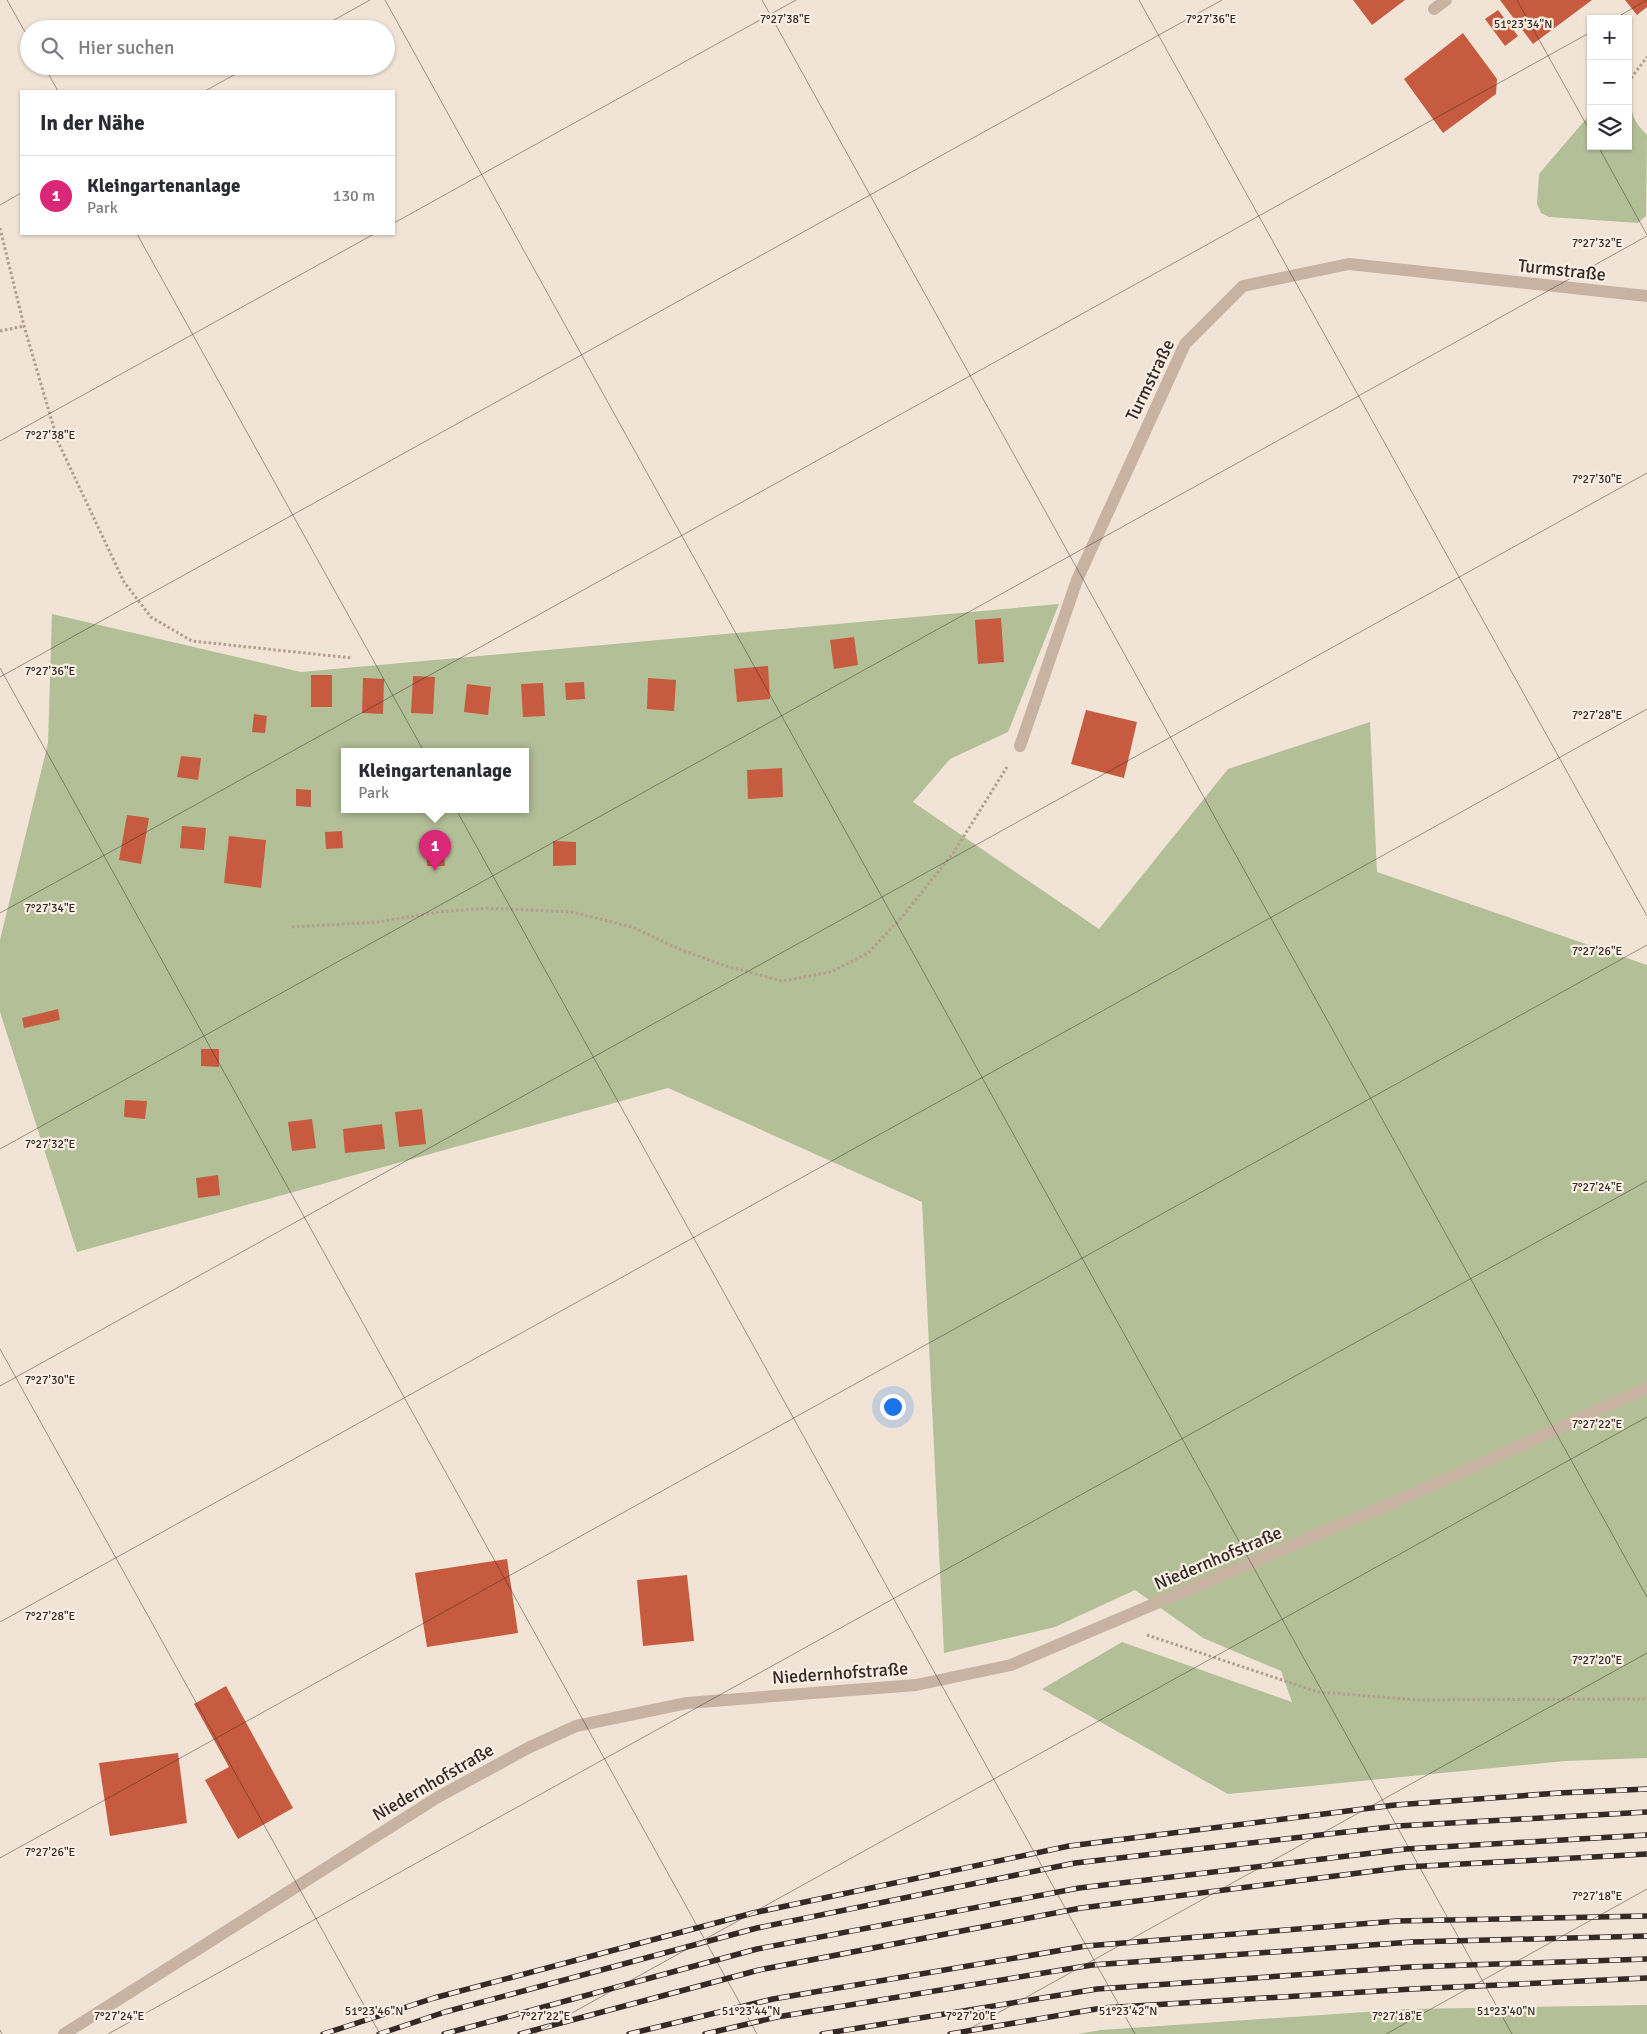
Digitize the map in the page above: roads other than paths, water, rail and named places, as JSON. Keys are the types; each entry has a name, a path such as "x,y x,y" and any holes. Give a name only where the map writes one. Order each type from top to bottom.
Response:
{"street":[{"path":"1434,9 1446,0"},
{"name":"Turmstraße","path":"1020,746 1077,580 1184,344 1243,286 1349,264 1647,296"},
{"name":"Niedernhofstraße","path":"64,2034 438,1797 528,1748 576,1726 687,1703 916,1685 1011,1665 1429,1487 1647,1388"}],"railway":[{"path":"323,2034 434,1998 753,1913 1069,1846 1395,1805 1559,1793 1647,1789"},
{"path":"379,2034 445,2012 757,1928 1075,1863 1398,1826 1647,1812"},
{"path":"444,2034 757,1949 1079,1888 1406,1849 1647,1835"},
{"path":"520,2034 759,1970 1081,1908 1406,1867 1647,1854"},
{"path":"629,2034 773,1999 1086,1946 1397,1921 1647,1916"},
{"path":"705,2034 777,2017 1092,1965 1412,1942 1647,1936"},
{"path":"822,2034 1097,1989 1410,1967 1647,1959"},
{"path":"950,2034 1102,2008 1412,1989 1647,1978"}],"place":[{"name":"Kleingartenanlage","path":"435,871"}]}
